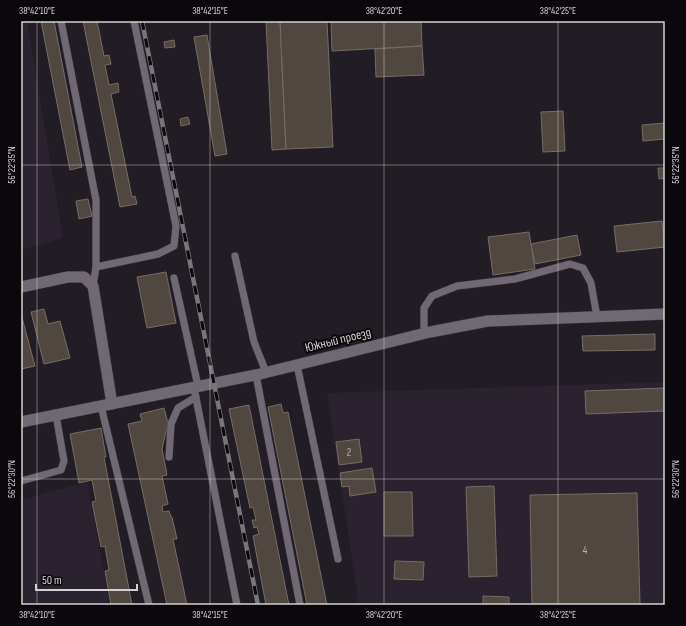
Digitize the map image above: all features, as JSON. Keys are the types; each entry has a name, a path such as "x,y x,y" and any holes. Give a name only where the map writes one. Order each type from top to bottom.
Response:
{"street":[{"path":"21,287 68,277 84,277 93,286 107,405"},
{"name":"Южный проезд","path":"21,422 107,405 196,390 424,333 488,321 665,314"}],"lane":[{"path":"61,21 96,200 96,267 93,286"},
{"path":"96,267 158,254 174,246 176,226 134,21"},
{"path":"235,256 261,374 300,605"},
{"path":"424,333 424,308 432,296 457,286 515,279 570,264 583,268 591,283 597,317"},
{"path":"174,278 237,605"},
{"path":"297,365 338,559"},
{"path":"169,457 171,424 178,408 196,390"},
{"path":"107,405 149,605"},
{"path":"21,481 61,470 64,461 56,415"}],"shaded area":[{"path":"21,21 27,21 63,238 21,250"},
{"path":"665,382 665,605 359,605 327,393"},
{"path":"87,482 110,605 21,605 21,500"}],"building":[{"path":"41,21 54,21 82,167 70,170"},
{"path":"83,21 97,21 104,56 109,55 111,64 105,65 109,85 118,83 119,92 111,94 132,197 135,196 137,204 120,207"},
{"path":"266,21 280,21 286,149 272,150"},
{"path":"280,21 327,21 333,147 286,149"},
{"path":"331,21 421,21 422,46 332,51"},
{"path":"207,35 227,154 215,156 194,37"},
{"path":"174,40 175,47 165,48 164,42"},
{"path":"422,46 424,75 376,77 375,49"},
{"path":"563,111 565,151 543,152 541,112"},
{"path":"188,117 190,124 181,126 180,119"},
{"path":"665,123 665,139 643,141 642,125"},
{"path":"658,168 665,168 665,178 659,179"},
{"path":"88,199 92,216 79,219 76,201"},
{"path":"662,221 665,247 617,252 614,226"},
{"path":"529,232 535,269 493,275 488,237"},
{"path":"577,235 581,255 535,264 531,244"},
{"path":"166,272 176,323 147,328 137,277"},
{"path":"44,309 48,324 60,321 70,358 44,364 31,312"},
{"path":"21,314 35,366 21,369"},
{"path":"655,334 655,350 583,351 582,336"},
{"path":"665,388 665,411 586,414 585,391"},
{"path":"281,404 283,413 288,412 327,605 307,605 268,407"},
{"path":"249,405 289,605 266,605 253,536 259,534 257,527 254,528 252,520 256,520 253,507 250,508 229,409"},
{"path":"164,408 168,423 162,449 167,475 162,476 168,504 162,506 163,512 169,511 172,517 177,539 173,539 187,605 167,605 128,424 142,421 140,414"},
{"path":"101,428 106,457 104,457 132,605 111,605 105,571 109,570 105,546 101,547 92,502 96,501 92,480 79,483 70,434"},
{"path":"359,439 362,462 339,465 336,442"},
{"path":"372,468 376,492 350,496 349,486 342,487 340,473"},
{"path":"494,486 497,576 469,577 466,487"},
{"path":"384,492 412,492 413,536 384,536"},
{"path":"637,493 640,605 532,605 530,495"},
{"path":"395,561 424,562 423,580 394,579"},
{"path":"483,596 509,597 509,605 483,605"}],"railway":[{"path":"142,21 258,605"}]}
